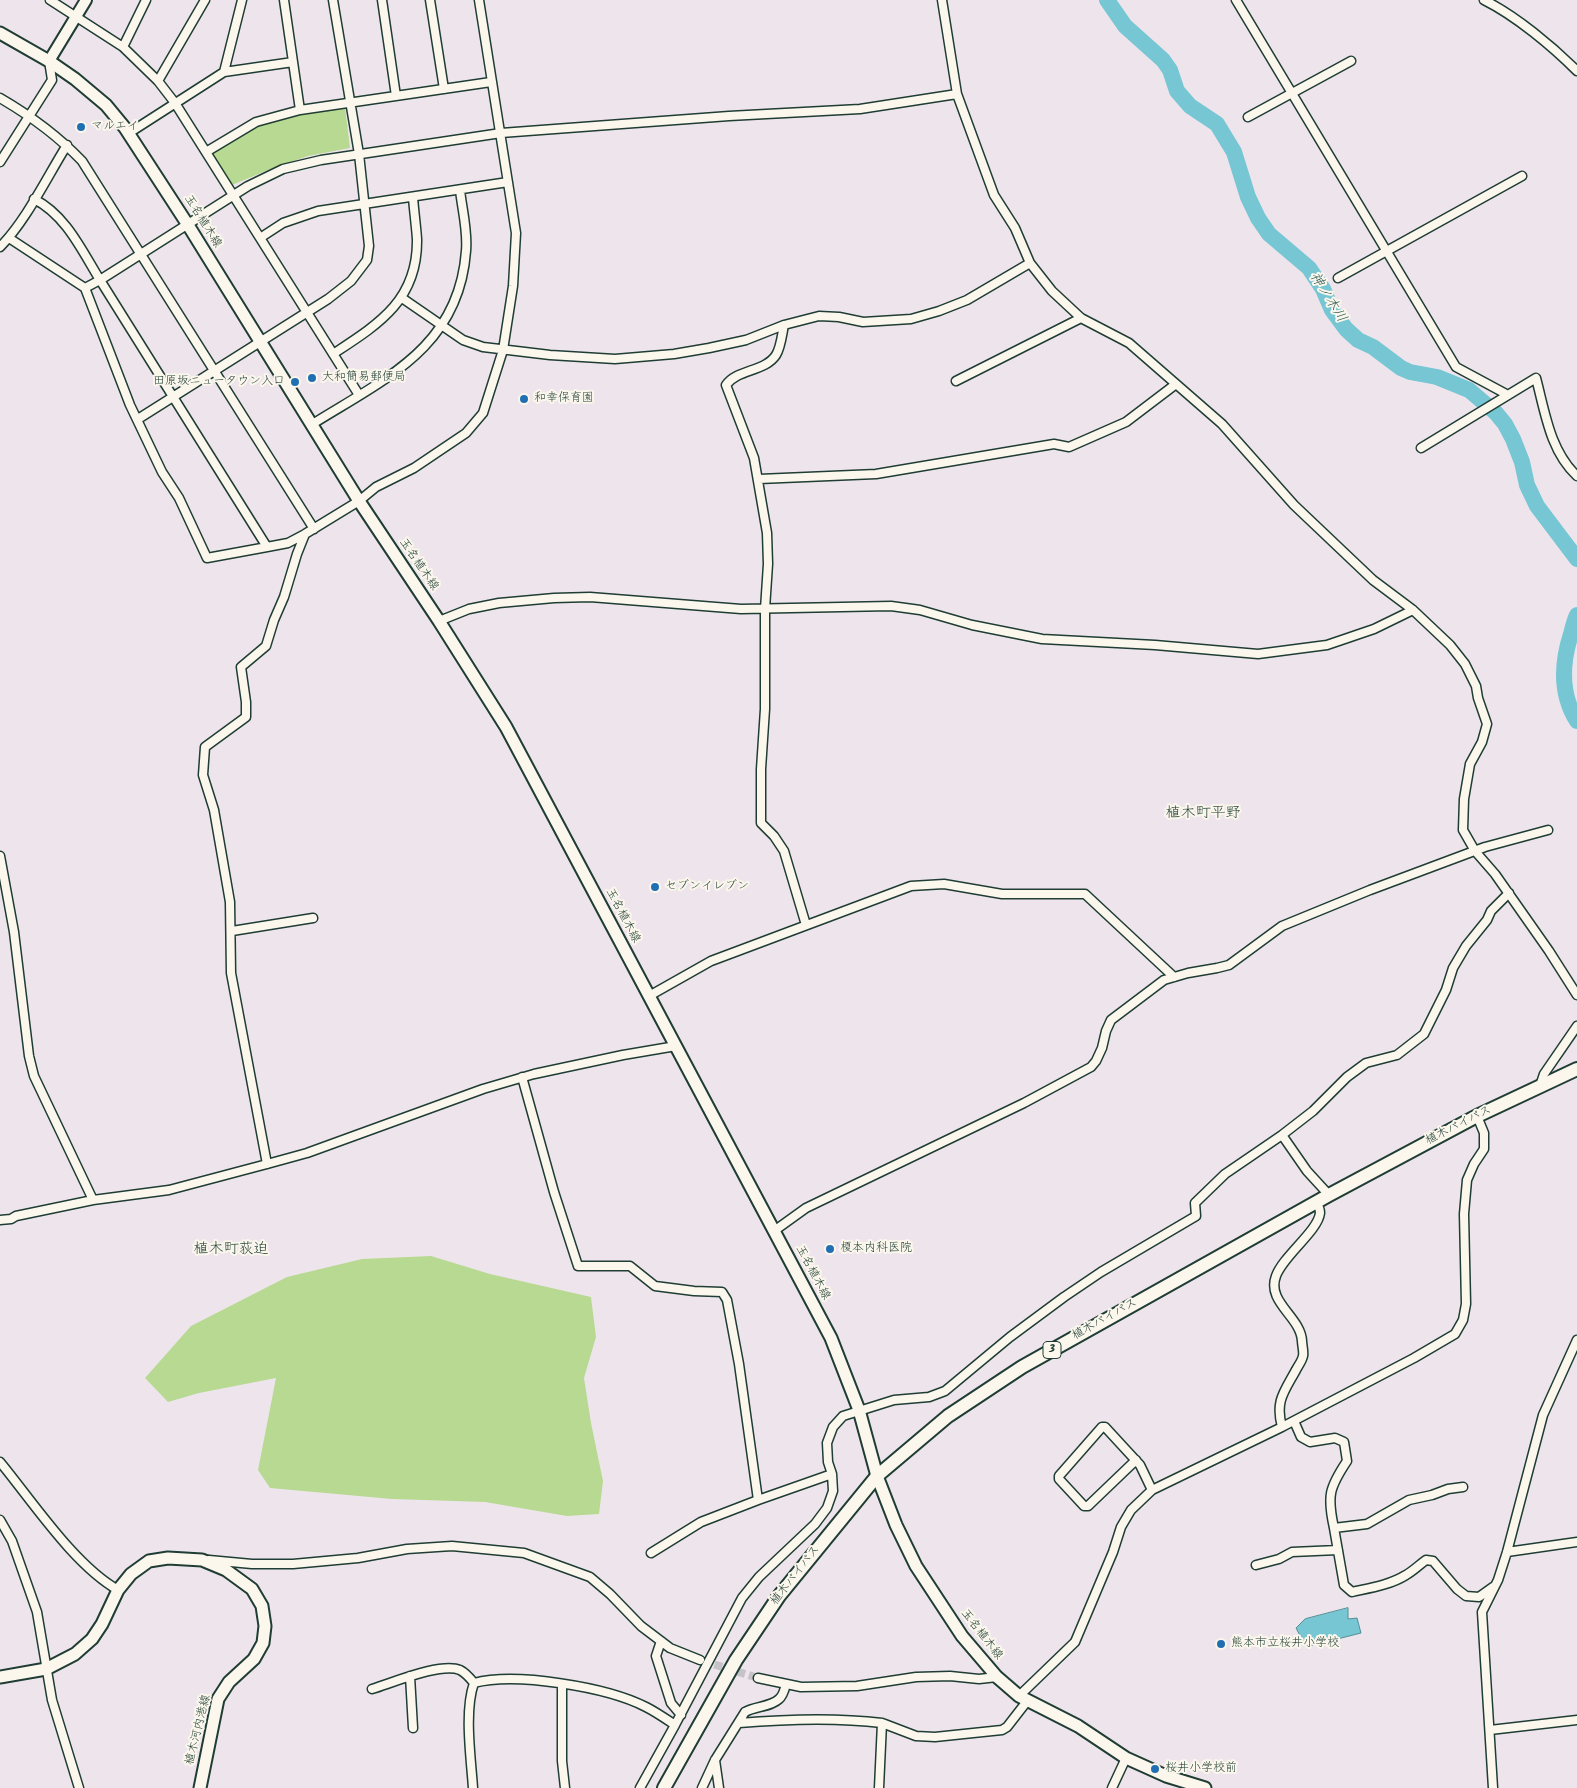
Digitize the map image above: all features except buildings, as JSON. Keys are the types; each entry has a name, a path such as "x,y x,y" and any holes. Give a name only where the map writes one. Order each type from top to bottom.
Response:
{"highway":[{"name":"植木バイパス","path":"664,1788 736,1660 779,1596 877,1476 948,1416 1022,1367 1328,1195 1478,1116 1577,1069"}],"main road":[{"name":"玉名植木線","path":"0,33 49,61 75,79 106,105 129,133 359,501 439,621 506,727 831,1338 859,1410 877,1476 896,1525 916,1566 962,1636 997,1677 1023,1698 1078,1726 1126,1758 1166,1776 1205,1788"},
{"name":"植木河内港線","path":"0,1677 46,1669 75,1654 92,1639 102,1624 118,1590 131,1574 149,1562 168,1558 202,1560 226,1570 252,1589 262,1606 265,1626 263,1642 254,1659 229,1682 218,1699 200,1788"}],"street":[{"path":"50,0 123,47 158,81 175,103 359,395"},
{"path":"1,156 52,80 49,61 86,0"},
{"path":"123,47 146,0"},
{"path":"158,81 205,0"},
{"path":"224,72 242,0"},
{"path":"284,0 300,110"},
{"path":"138,419 328,299 350,281 367,260 369,236 359,154 333,0"},
{"path":"382,0 396,96"},
{"path":"430,0 444,89"},
{"path":"9,238 85,288 130,405 162,472 180,498 207,558 288,544 359,501 376,488 414,468 466,433 483,413 503,350 514,286 516,233 479,0"},
{"path":"942,0 957,94 994,195 1015,228 1030,263 1052,291 1081,318 1129,343 1222,424 1294,505 1374,580 1413,610 1450,645 1465,664 1476,686 1478,698 1488,724 1482,742 1470,764 1464,800 1463,830 1475,851 1509,893 1577,995"},
{"path":"1236,0 1456,367 1508,395"},
{"path":"1484,0 1507,14 1561,55 1577,71"},
{"path":"1248,118 1351,61"},
{"path":"129,133 224,72 293,62"},
{"path":"206,152 256,122 300,110 491,82"},
{"path":"85,288 233,195 283,169 321,160 501,134 729,116 860,109 957,94"},
{"path":"0,98 30,115 67,145 82,161 314,529"},
{"path":"0,247 9,238 34,200 67,145"},
{"path":"1338,278 1522,176"},
{"path":"260,238 284,223 318,211 508,182"},
{"path":"311,425 414,358 429,343 442,325 460,286 464,267 466,248 460,190"},
{"path":"333,354 375,325 402,298 411,280 415,261 417,240 413,197"},
{"path":"34,200 55,213 68,229 267,547"},
{"path":"402,298 463,340 483,347 550,355 615,358 674,354 746,340 784,325 818,316 839,317 863,322 911,319 967,300 1030,263"},
{"path":"956,381 1081,318"},
{"path":"784,325 775,356 764,364 731,378 726,385 754,458 767,533 768,564 765,609 765,709 761,769 761,823 774,836 784,851 806,925"},
{"path":"1421,448 1536,378 1552,441 1571,471 1577,476"},
{"path":"759,479 876,474 1054,444 1069,448 1126,422 1176,384"},
{"path":"266,1164 231,973 232,931 230,902 214,810 203,775 206,747 246,718 242,667 266,646 305,534"},
{"path":"439,621 469,609 498,603 554,598 590,598 765,609 891,606 920,610 972,625 1042,639 1155,645 1258,654 1327,645 1374,629 1413,610"},
{"path":"774,1231 806,1208 1024,1103 1091,1067 1102,1048 1111,1020 1164,980 1174,976 1229,965 1282,926 1370,890 1475,851 1500,842 1548,830"},
{"path":"0,856 14,932 28,1056 34,1076 93,1200"},
{"path":"650,996 711,961 911,886 944,884 1002,894 1085,894 1174,976"},
{"path":"640,1788 742,1598 759,1577 815,1524 827,1508 833,1491 827,1443 834,1427 843,1416 894,1400 929,1397 945,1391 1010,1337 1064,1297 1109,1267 1196,1216 1195,1203 1225,1174 1313,1111 1347,1077 1366,1063 1397,1055 1424,1034 1446,990 1453,968 1466,946 1487,920 1491,912 1509,893"},
{"path":"232,931 313,918"},
{"path":"1540,1086 1544,1074 1577,1026"},
{"path":"1,1222 93,1200 169,1190 307,1153 445,1102 522,1077 623,1055 676,1046"},
{"path":"522,1077 554,1192 578,1266 630,1266 655,1286 694,1291 722,1292 727,1300 739,1364 758,1500"},
{"path":"739,1723 807,1720 882,1723 916,1736 935,1737 1002,1730 1007,1727 1023,1698 1075,1642 1113,1552 1121,1527 1131,1510 1152,1490 1294,1421 1414,1358 1455,1334 1463,1320 1466,1304 1464,1214 1467,1180 1484,1148 1484,1133 1478,1116"},
{"path":"1282,1135 1328,1195"},
{"path":"1282,1427 1278,1414 1280,1400 1303,1356 1302,1334 1278,1301 1275,1277 1281,1266 1317,1222 1320,1211 1316,1202"},
{"path":"1493,1788 1482,1612 1495,1586 1507,1552 1543,1415 1577,1340"},
{"path":"1294,1421 1301,1437 1310,1442 1335,1438 1344,1442 1347,1462 1339,1474 1330,1498 1344,1585 1352,1592 1396,1580 1407,1575 1426,1560 1433,1562 1457,1589 1466,1596 1479,1596 1495,1586"},
{"path":"1136,1460 1088,1506 1084,1506 1059,1479 1059,1476 1102,1426 1105,1427 1136,1460 1140,1465 1152,1490"},
{"path":"0,1462 87,1565 104,1582 118,1590"},
{"path":"651,1553 701,1522 832,1474"},
{"path":"1334,1528 1367,1524 1409,1500 1448,1489 1463,1487"},
{"path":"0,1520 12,1541 37,1612 46,1669 58,1723 79,1788"},
{"path":"1507,1552 1577,1542"},
{"path":"202,1560 252,1564 293,1564 358,1558 407,1548 452,1546 524,1553 590,1577 610,1594 641,1626 670,1648 700,1660"},
{"path":"1256,1565 1279,1559 1292,1552 1338,1550"},
{"path":"661,1641 656,1656 670,1703 681,1714"},
{"path":"372,1689 410,1676 450,1668 459,1670 474,1683"},
{"path":"410,1676 413,1728"},
{"path":"758,1678 801,1687 857,1686 916,1677 950,1676 979,1679 997,1677"},
{"path":"474,1683 504,1680 533,1681 593,1690 626,1699 676,1724"},
{"path":"474,1683 470,1694 474,1788"},
{"path":"562,1684 562,1760 565,1788"},
{"path":"702,1788 715,1760 745,1712 780,1698 786,1684"},
{"path":"1490,1730 1577,1720"},
{"path":"879,1788 882,1723"},
{"path":"1112,1788 1126,1758"},
{"path":"715,1760 719,1788"}],"green space":[{"path":"345,107 350,148 308,156 232,185 211,153 260,124 293,114"},
{"path":"431,1256 490,1274 591,1297 596,1337 584,1378 603,1481 599,1514 567,1516 485,1502 392,1499 270,1488 258,1470 276,1378 199,1393 168,1402 145,1378 191,1326 287,1277 362,1259"}],"water":[{"path":"1348,1608 1348,1619 1357,1618 1361,1633 1306,1647 1296,1628 1305,1619"}],"waterway":[{"name":"神ノ木川","path":"1107,0 1125,26 1163,60 1170,70 1177,91 1190,106 1217,124 1234,152 1248,197 1258,218 1269,234 1309,268 1323,289 1332,310 1346,329 1358,340 1373,347 1401,368 1410,372 1437,377 1469,390 1496,413 1505,424 1513,439 1522,462 1527,485 1537,506 1577,559"},
{"name":"神ノ木川","path":"1577,615 1564,667 1565,689 1571,711 1577,721"}],"tunnel":[{"path":"703,1661 758,1678"}],"place":[{"name":"マルエイ","path":"81,127"},
{"name":"大和簡易郵便局","path":"312,378"},
{"name":"田原坂ニュータウン入口","path":"295,382"},
{"name":"和幸保育園","path":"524,399"},
{"name":"セブンイレブン","path":"655,887"},
{"name":"榎本内科医院","path":"830,1249"},
{"name":"熊本市立桜井小学校","path":"1221,1644"},
{"name":"桜井小学校前","path":"1155,1769"}],"district":[{"name":"植木町平野","path":"1203,814"},
{"name":"植木町荻迫","path":"231,1250"}]}
